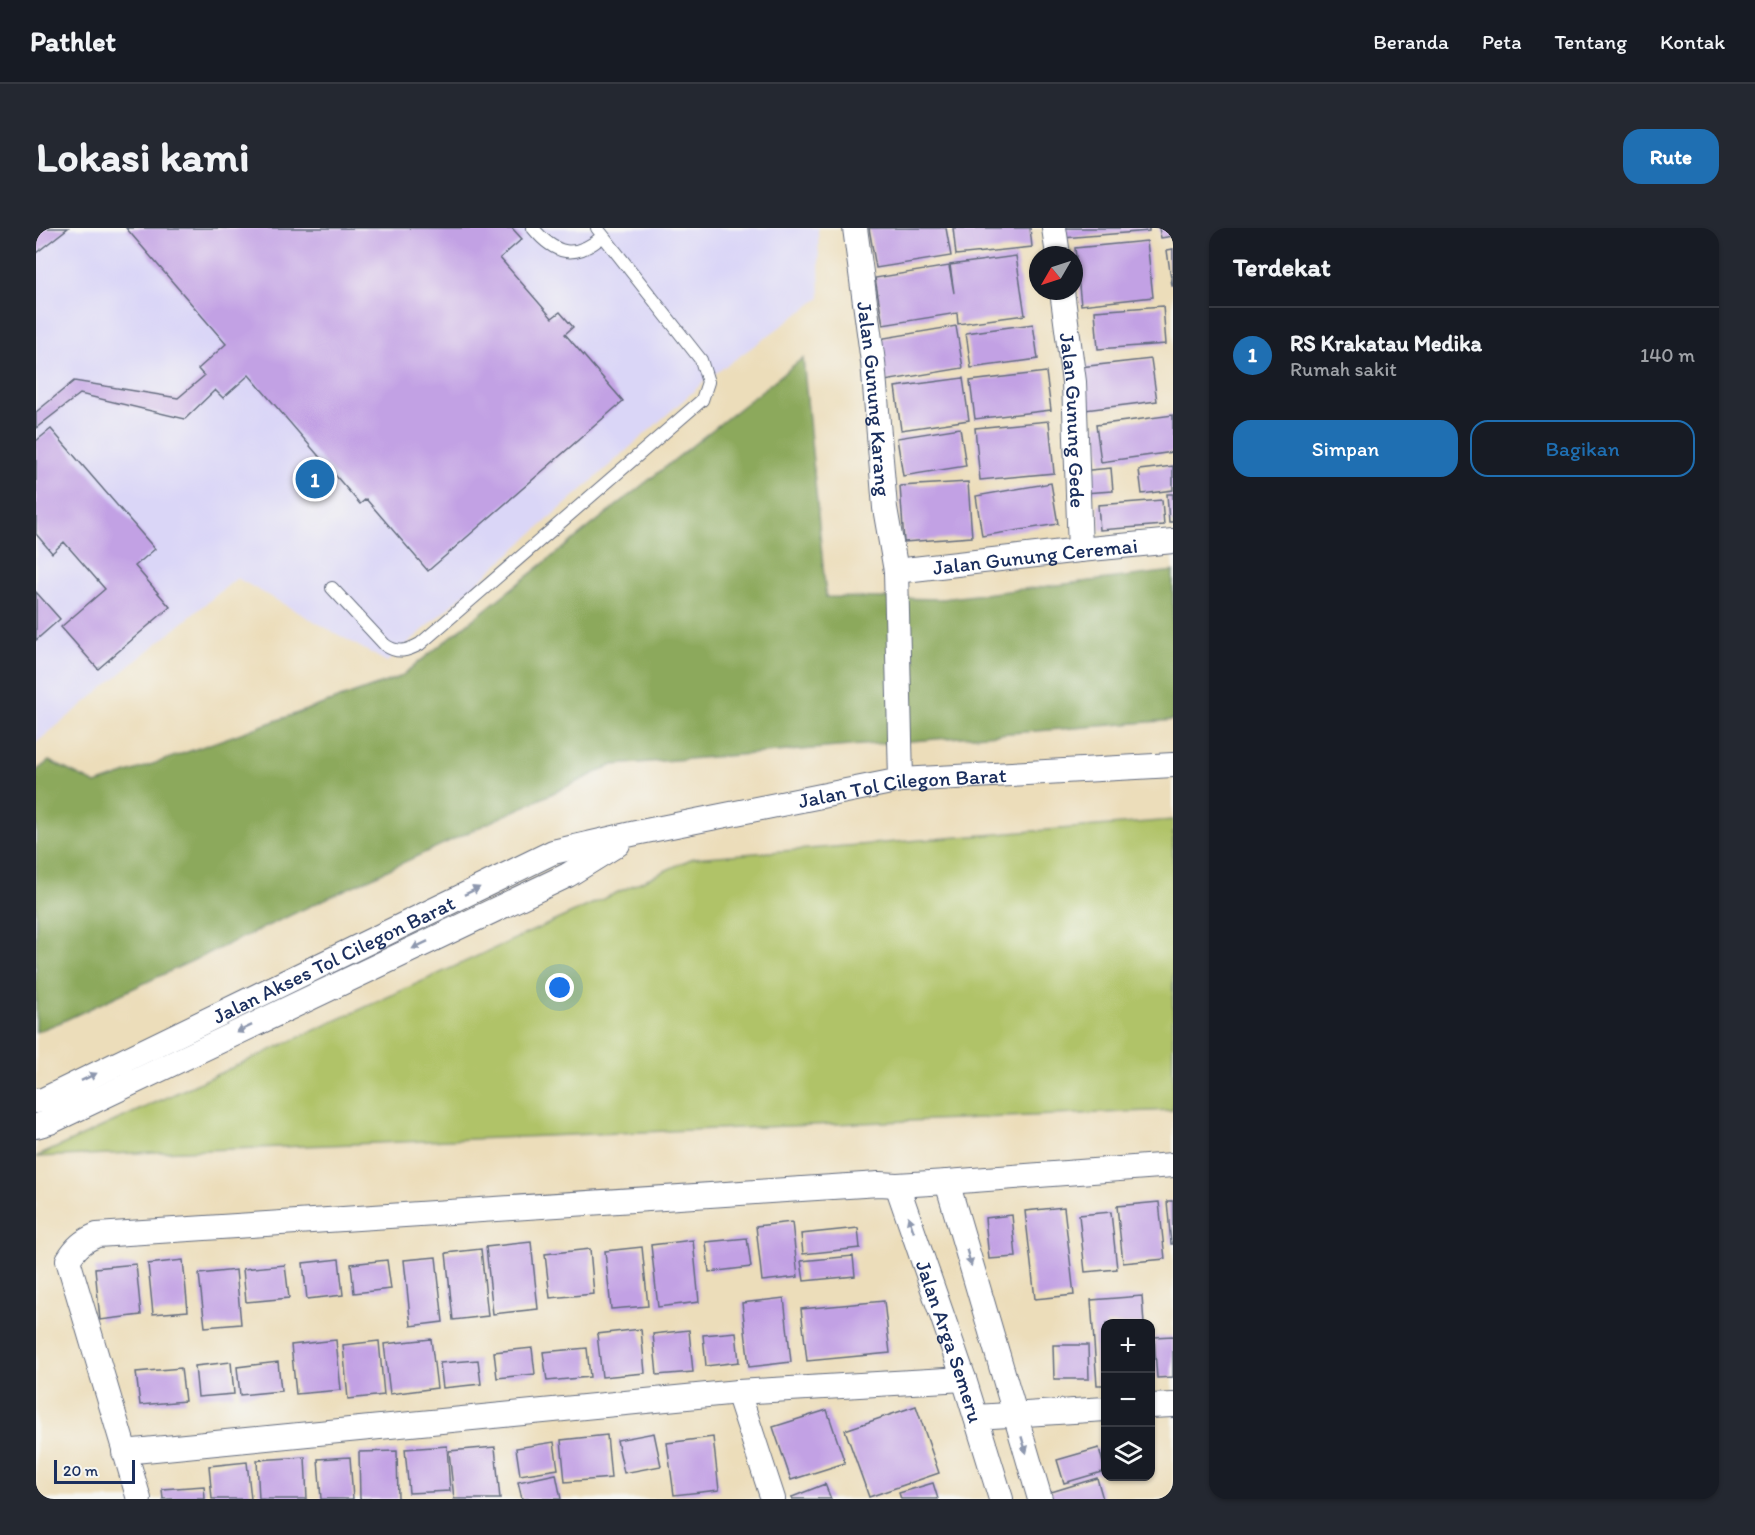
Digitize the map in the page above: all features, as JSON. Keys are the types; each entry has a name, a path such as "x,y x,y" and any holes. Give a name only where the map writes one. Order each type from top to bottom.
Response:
{"street":[{"name":"Jalan Gunung Karang","path":"855,228 873,362 885,508 896,571 901,780"},
{"path":"1054,228 1057,246"},
{"name":"Jalan Gunung Gede","path":"1063,300 1074,382 1080,550"},
{"name":"Jalan Gunung Ceremai","path":"896,571 1173,541"},
{"name":"Jalan Tol Cilegon Barat","path":"636,833 901,780 1173,765"},
{"path":"36,1126 50,1122 568,875 636,833"},
{"name":"Jalan Akses Tol Cilegon Barat","path":"36,1101 553,852 636,833"},
{"path":"138,1499 69,1260 83,1240 97,1235 879,1184 947,1182 1173,1165"},
{"name":"Jalan Arga Semeru","path":"947,1182 1040,1499"},
{"name":"Jalan Arga Semeru","path":"897,1185 964,1379 1001,1499"},
{"path":"124,1452 738,1392 964,1379"},
{"path":"738,1392 773,1499"},
{"path":"1155,1406 1173,1405"},
{"path":"976,1418 1101,1409"}],"lane":[{"path":"332,588 391,650 399,652 409,650 420,644 702,400 708,382 700,360 600,232 591,247 575,252 556,249 543,241 533,228"}],"shaded area":[{"path":"36,228 818,228 820,298 705,381 387,662 237,578 36,743"}],"green space":[{"path":"803,358 826,597 942,599 1173,571 1173,720 613,765 36,1032 36,771 49,761 96,784 400,677"},
{"path":"1173,820 1173,1110 36,1157 693,858"}],"building":[{"path":"36,228 68,228 36,253"},
{"path":"126,228 512,228 522,239 500,258 552,318 560,312 573,327 565,334 623,401 428,571 366,499 360,504 249,375 223,398 215,390 185,419 80,394 36,428 36,412 74,381 178,398 204,376 198,369 226,344"},
{"path":"869,228 946,228 951,256 876,268"},
{"path":"953,228 1030,228 1032,246 1029,247 956,255"},
{"path":"1062,228 1149,228 1149,231 1063,238"},
{"path":"1159,228 1173,228 1173,236 1161,238"},
{"path":"1147,241 1153,297 1081,305 1080,300 1083,300 1083,247"},
{"path":"1173,249 1173,286 1172,286 1167,250"},
{"path":"1016,256 1025,315 958,324 957,313 883,325 875,278 949,266 954,293 950,265"},
{"path":"1163,306 1166,344 1098,349 1095,311"},
{"path":"1033,324 1038,359 971,368 966,333"},
{"path":"956,326 963,368 885,381 878,339"},
{"path":"1151,359 1157,401 1085,410 1080,367"},
{"path":"1046,372 1051,410 975,419 970,381"},
{"path":"963,378 969,420 901,430 895,387"},
{"path":"1173,415 1173,452 1101,462 1096,425"},
{"path":"1049,421 1054,473 980,480 975,428"},
{"path":"960,428 966,466 903,476 897,438"},
{"path":"51,429 155,549 135,566 170,607 98,669 61,627 105,589 64,542 52,553 36,534 36,441"},
{"path":"1173,466 1173,490 1142,494 1139,470"},
{"path":"1111,468 1113,491 1083,493 1080,471"},
{"path":"968,482 972,537 904,542 900,486"},
{"path":"1051,483 1058,524 982,536 976,496"},
{"path":"1167,494 1173,494 1173,522 1169,522"},
{"path":"1162,500 1164,525 1100,530 1098,505"},
{"path":"36,592 60,619 36,640"},
{"path":"1167,1201 1173,1201 1173,1244 1171,1244"},
{"path":"1159,1202 1165,1259 1123,1263 1117,1206"},
{"path":"1064,1207 1074,1295 1035,1299 1025,1211"},
{"path":"1111,1212 1117,1269 1085,1272 1079,1215"},
{"path":"1012,1215 1016,1257 989,1259 985,1218"},
{"path":"792,1222 798,1277 762,1281 756,1226"},
{"path":"858,1228 860,1248 803,1254 801,1234"},
{"path":"747,1238 751,1267 709,1272 706,1242"},
{"path":"693,1240 699,1302 658,1307 651,1245"},
{"path":"531,1242 538,1309 493,1314 486,1247"},
{"path":"642,1247 648,1306 611,1309 605,1251"},
{"path":"481,1249 488,1316 453,1320 446,1253"},
{"path":"590,1249 594,1294 550,1298 545,1254"},
{"path":"853,1256 855,1276 804,1281 801,1261"},
{"path":"436,1257 443,1322 411,1326 404,1260"},
{"path":"339,1259 343,1295 307,1299 303,1263"},
{"path":"183,1260 188,1311 153,1314 148,1264"},
{"path":"387,1260 391,1289 354,1293 351,1264"},
{"path":"136,1264 141,1315 100,1320 95,1268"},
{"path":"285,1265 289,1298 246,1302 243,1269"},
{"path":"236,1270 241,1324 205,1327 199,1274"},
{"path":"1142,1296 1144,1319 1101,1319 1101,1385 1097,1385 1091,1300"},
{"path":"784,1298 791,1362 749,1367 742,1303"},
{"path":"884,1301 890,1353 807,1361 801,1309"},
{"path":"641,1329 645,1373 602,1377 597,1334"},
{"path":"689,1330 693,1372 657,1375 653,1334"},
{"path":"736,1332 739,1362 706,1366 703,1335"},
{"path":"1173,1336 1173,1377 1157,1378 1155,1337"},
{"path":"431,1339 437,1388 390,1394 384,1344"},
{"path":"336,1340 341,1390 296,1394 291,1345"},
{"path":"379,1341 384,1395 348,1399 343,1345"},
{"path":"1053,1345 1088,1345 1089,1379 1054,1379"},
{"path":"532,1348 535,1374 497,1378 494,1352"},
{"path":"587,1348 590,1377 547,1381 543,1352"},
{"path":"478,1360 481,1384 443,1388 440,1363"},
{"path":"231,1362 234,1394 198,1397 195,1366"},
{"path":"278,1362 281,1391 240,1395 237,1367"},
{"path":"181,1368 185,1401 140,1405 136,1372"},
{"path":"916,1406 939,1473 869,1497 845,1430"},
{"path":"827,1410 845,1463 791,1480 773,1427"},
{"path":"654,1433 661,1466 624,1473 617,1440"},
{"path":"607,1435 611,1478 565,1482 561,1440"},
{"path":"713,1437 719,1490 674,1495 667,1443"},
{"path":"554,1442 558,1469 520,1475 516,1448"},
{"path":"447,1446 450,1491 409,1493 405,1449"},
{"path":"495,1447 500,1499 454,1499 449,1451"},
{"path":"1099,1448 1101,1472 1064,1483 1057,1460"},
{"path":"397,1451 398,1499 360,1499 359,1452"},
{"path":"305,1457 307,1499 259,1499 257,1460"},
{"path":"350,1457 353,1499 321,1499 318,1459"},
{"path":"247,1462 251,1499 212,1499 209,1466"},
{"path":"556,1474 561,1499 522,1499 518,1482"},
{"path":"1097,1478 1103,1499 1050,1499 1048,1493"},
{"path":"933,1483 938,1499 901,1499 899,1493"},
{"path":"825,1484 831,1499 792,1499 792,1497"},
{"path":"204,1486 205,1499 163,1499 162,1489"}],"place":[{"name":"RS Krakatau Medika","path":"315,479"}]}
